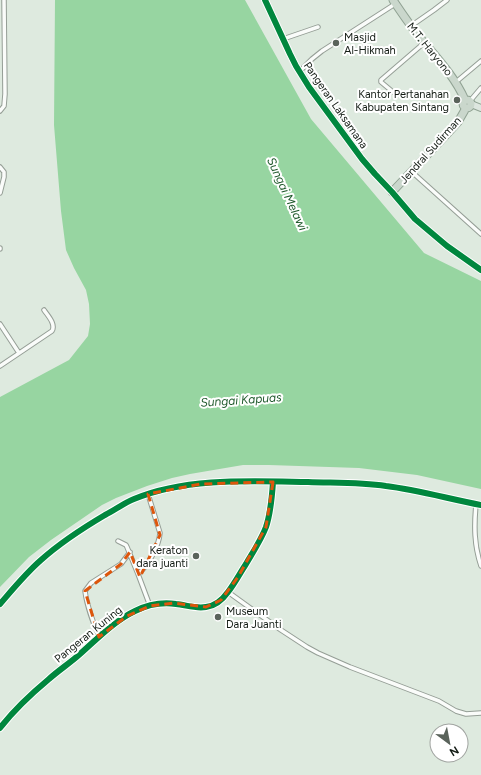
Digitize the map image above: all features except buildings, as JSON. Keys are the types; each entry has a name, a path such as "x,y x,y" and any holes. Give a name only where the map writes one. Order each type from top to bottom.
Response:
{"highway":[{"name":"M.T. Haryono","path":"394,1 411,26 456,82 468,103"},
{"name":"Jendral Sudirman","path":"392,192 458,122 468,103"}],"main road":[{"path":"468,103 481,108"}],"street":[{"path":"0,110 4,106 5,94 4,0"},
{"name":"Pangeran Laksamana","path":"265,0 290,54 309,87 362,160 415,219 459,256 481,270"},
{"path":"411,26 447,0"},
{"path":"300,71 322,51 394,1"},
{"path":"283,38 318,27"},
{"path":"393,92 380,80 424,42"},
{"path":"456,82 481,61"},
{"path":"468,103 481,88"},
{"path":"0,167 4,172 0,192"},
{"path":"411,171 481,234"},
{"path":"0,366 49,334 54,328 54,325 44,310"},
{"path":"0,324 19,353"},
{"path":"0,604 41,559 59,545 133,499 175,487 201,484 272,482 372,484 421,491 481,505"},
{"name":"Pangeran Kuning","path":"0,728 21,704 50,678 113,625 135,611 159,604 174,603 192,607 206,607 212,606 216,603 228,592 258,544 266,527 270,510 272,482"},
{"path":"138,574 147,564 160,536 148,494"},
{"path":"476,504 474,530 481,566"},
{"path":"118,541 126,545 130,552 150,606"},
{"path":"99,637 86,601 85,591 91,583 120,564 130,552"},
{"path":"228,592 307,647 350,667 439,701 461,713 481,713"}],"highlighted area":[{"path":"273,482 266,527 238,577 221,600 206,607 174,603 150,606 127,616 99,637 85,591 121,564 130,552 140,577 160,535 148,494 201,484"}],"water":[{"path":"55,0 245,0 311,119 424,253 481,281 481,489 417,475 359,468 243,465 190,474 147,486 102,505 29,557 0,587 0,397 69,360 88,336 90,324 89,304 86,290 66,250 61,211 54,125"}],"cycle path":[{"path":"265,0 296,66 309,87 362,159 415,219 447,246 481,270"},
{"path":"0,604 35,565 80,530 130,501 154,492 175,487 242,481 357,483 422,492 481,505"},
{"path":"0,728 36,690 127,615 155,604 171,603 202,607 216,604 221,600 235,582 264,532 268,521 272,499 273,482"}],"place":[{"name":"Masjid Al-Hikmah","path":"336,43"},
{"name":"Kantor Pertanahan Kabupaten Sintang","path":"457,100"},
{"name":"Keraton dara juanti","path":"196,556"},
{"name":"Museum Dara Juanti","path":"218,617"}],"water label":[{"name":"Sungai Melawi","path":"287,194"},
{"name":"Sungai Kapuas","path":"241,400"}]}
